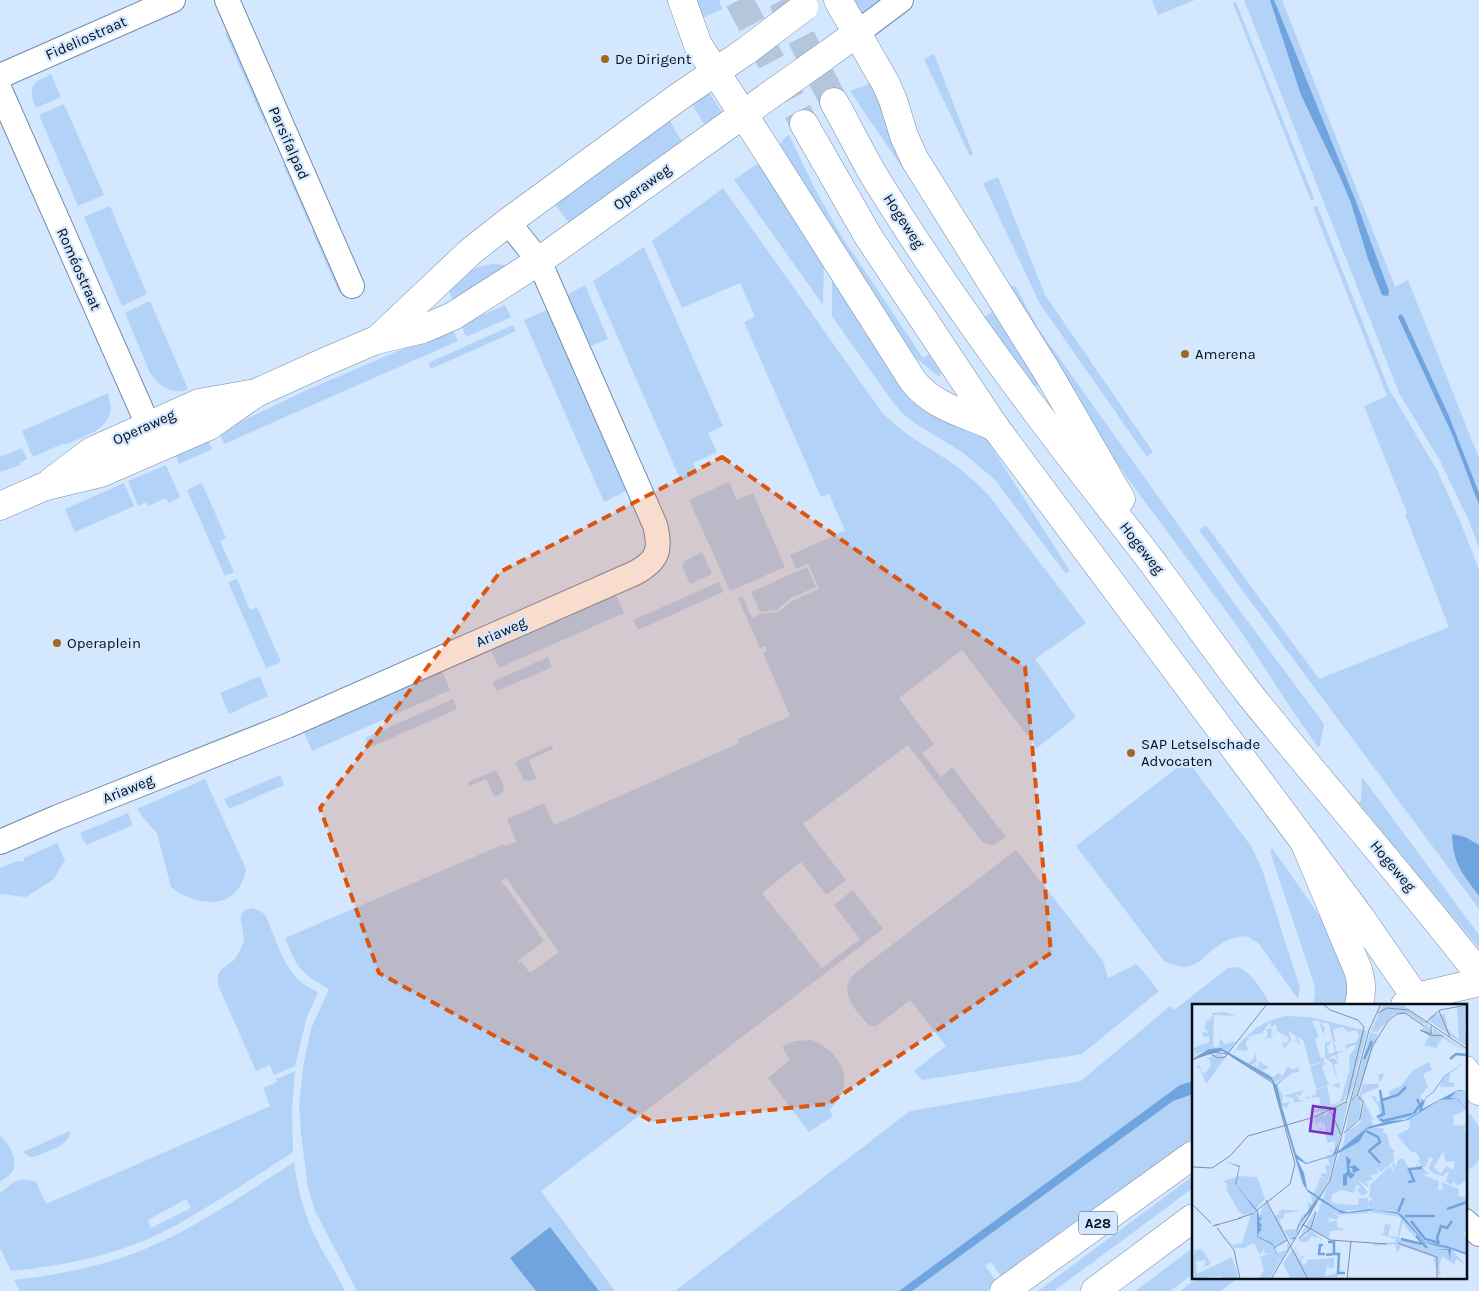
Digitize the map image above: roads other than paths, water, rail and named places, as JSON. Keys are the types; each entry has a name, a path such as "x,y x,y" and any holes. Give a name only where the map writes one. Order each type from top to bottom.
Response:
{"main road":[{"path":"682,0 698,45 919,389 937,402 996,427"},
{"path":"838,0 858,33 893,100 904,136 915,160 1048,374 1172,587"},
{"name":"Operaweg","path":"376,340 470,252 508,222 809,4"},
{"name":"Operaweg","path":"0,506 43,488 101,473 153,437 209,426 256,393 376,340 423,329 452,316 539,262 858,33"},
{"name":"Hogeweg","path":"834,102 872,172 974,328 1058,441 1172,587 1245,688 1340,805 1424,903 1479,974"},
{"path":"804,124 868,236 996,427 1358,914 1414,1002 1479,982"},
{"path":"1304,841 1362,981 1362,994 1359,1004"},
{"path":"1466,1005 1479,987"},
{"path":"1466,1072 1479,1091"},
{"name":"A28","path":"1004,1291 1192,1156"},
{"path":"1095,1291 1192,1219"}],"street":[{"name":"Fideliostraat","path":"0,76 173,0"},
{"name":"Parsifalpad","path":"227,0 352,286"},
{"name":"Operaweg","path":"858,33 897,3"},
{"name":"Roméostraat","path":"0,90 153,437"},
{"name":"Ariaweg","path":"0,842 54,818 287,726 636,573 652,561 659,544 655,525 539,262 508,222"},
{"path":"1466,1222 1479,1234"}],"tunnel":[{"path":"739,0 804,124"},
{"path":"782,0 834,102"}],"place":[{"name":"De Dirigent","path":"605,59"},
{"name":"Amerena","path":"1185,354"},
{"name":"Operaplein","path":"57,643"},
{"name":"SAP Letselschade Advocaten","path":"1131,753"}]}
